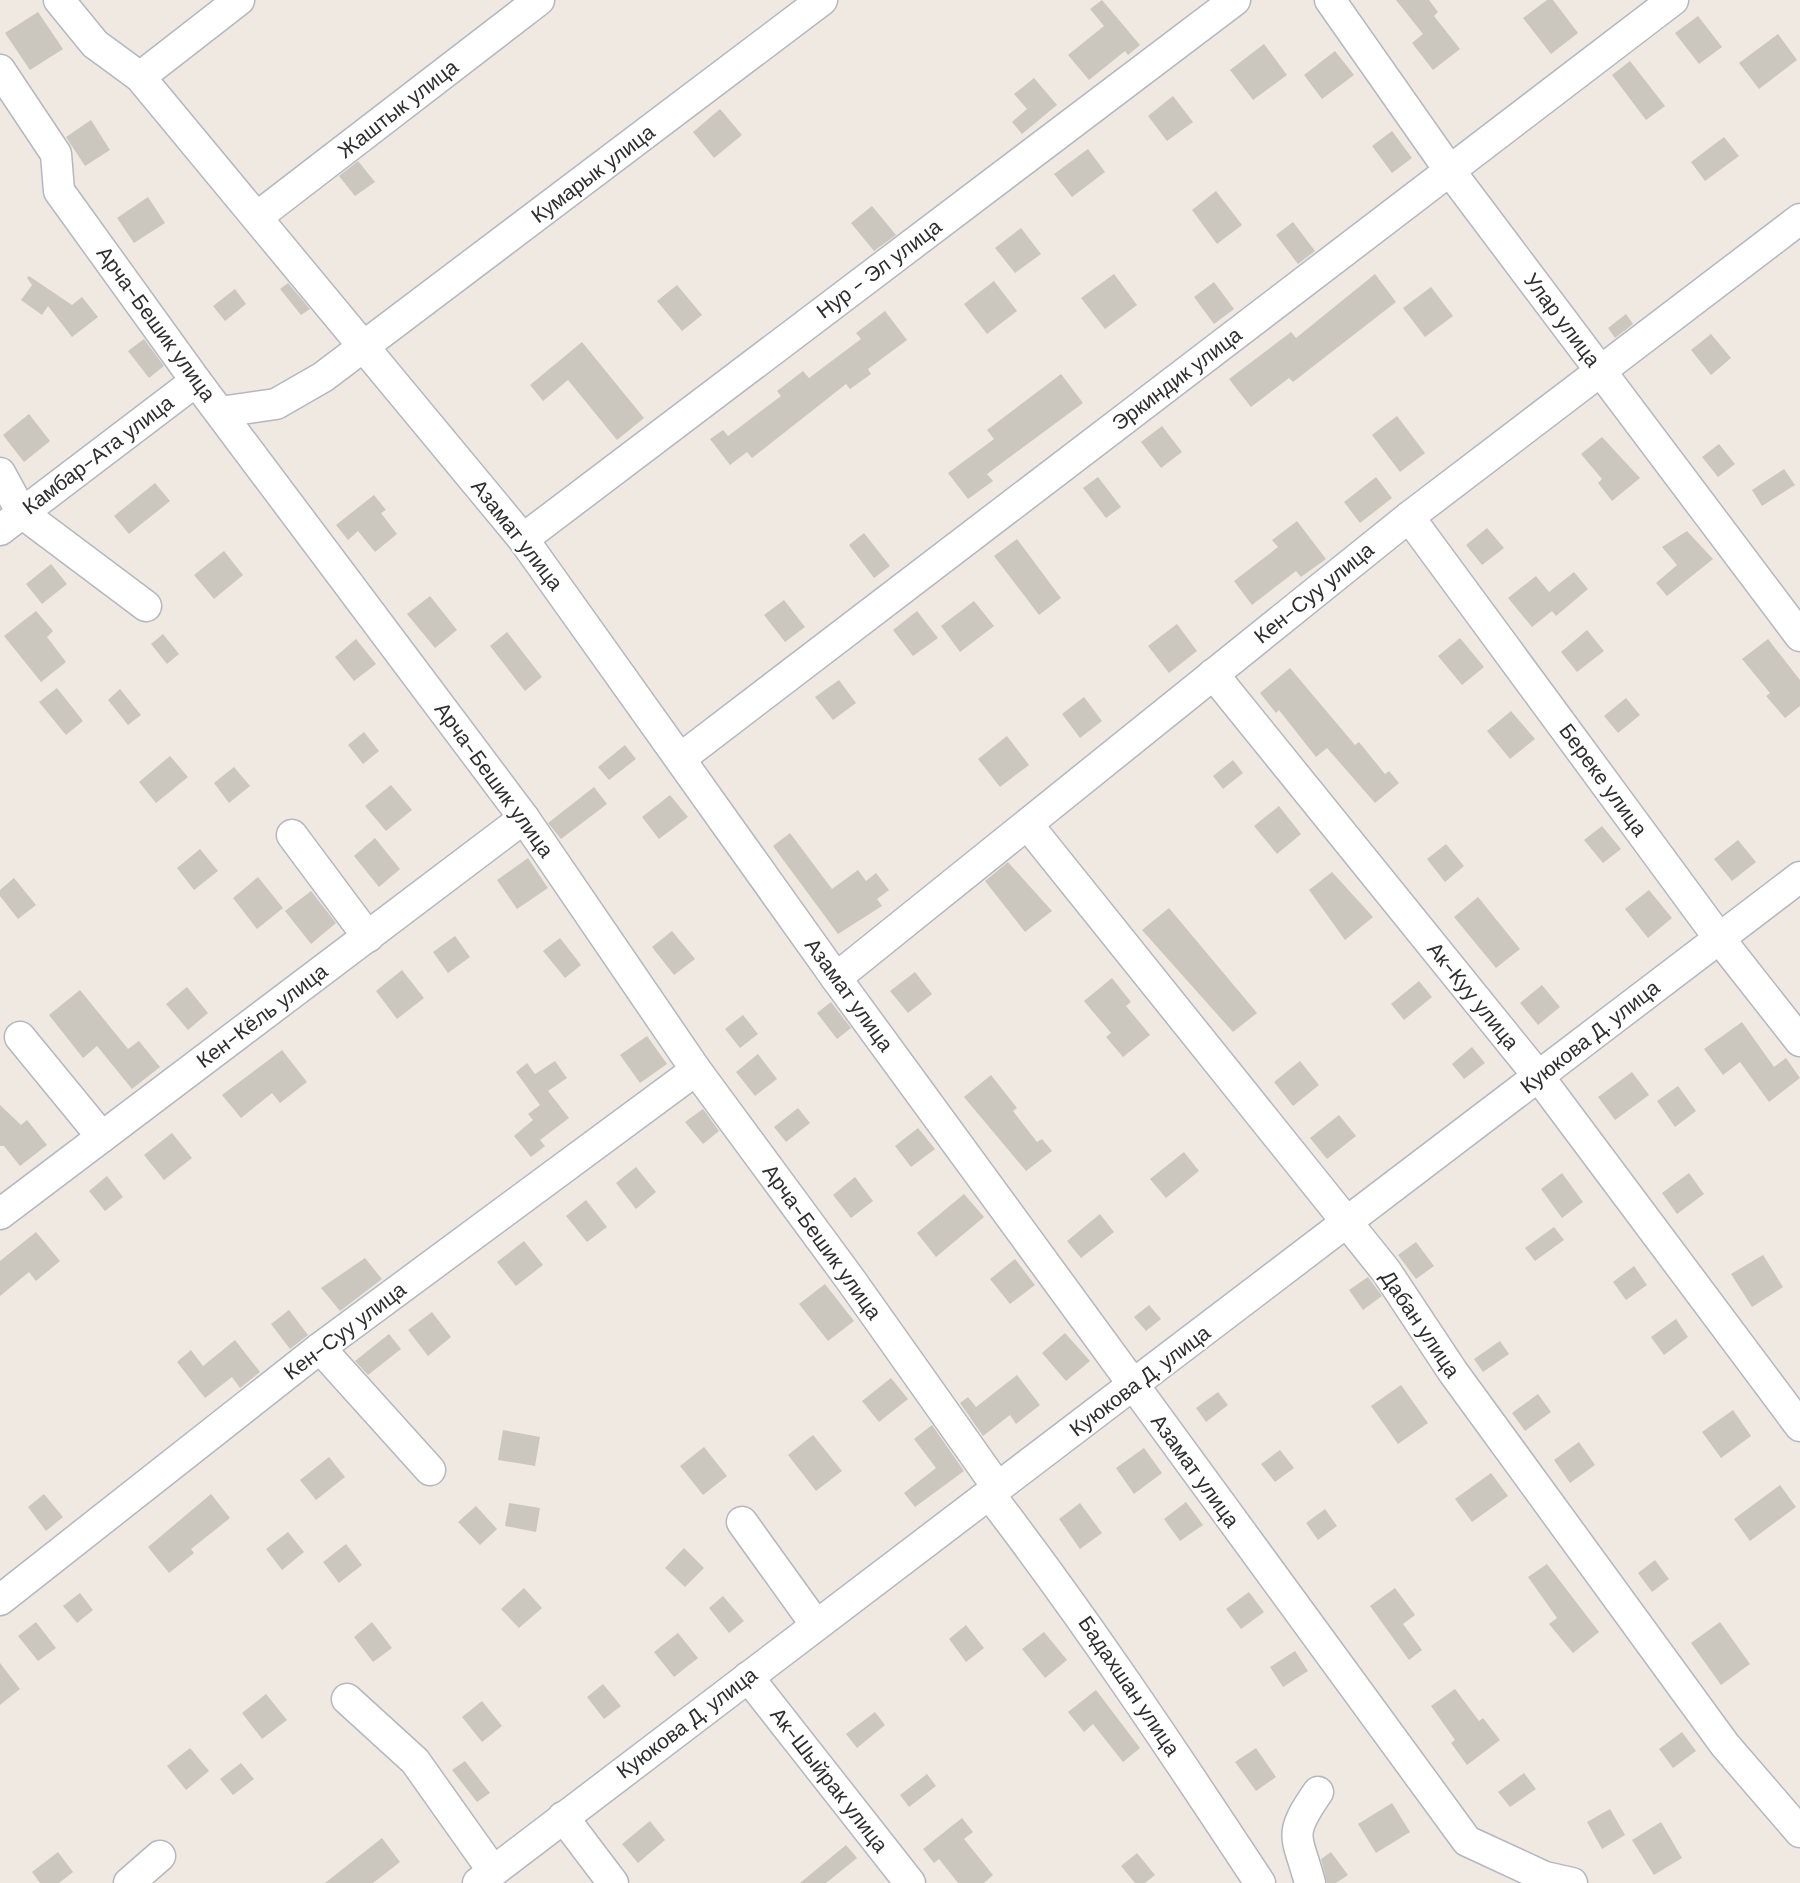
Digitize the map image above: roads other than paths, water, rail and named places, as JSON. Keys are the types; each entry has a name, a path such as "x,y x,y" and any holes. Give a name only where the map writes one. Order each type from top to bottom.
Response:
{"street":[{"name":"Азамат улица","path":"60,0 95,44 140,76 523,539 836,978 1467,1840 1545,1877 1573,1883"},
{"path":"140,76 239,0"},
{"name":"Жаштык улица","path":"257,217 539,0"},
{"name":"Кумарык улица","path":"220,412 276,404 305,388 365,347 822,0"},
{"name":"Нур - Эл улица","path":"523,539 1235,0"},
{"name":"Улар улица","path":"1330,0 1450,171 1800,636"},
{"name":"Эркиндик улица","path":"681,758 1673,0"},
{"name":"Арча-Бешик улица","path":"0,70 56,154 59,191 196,381 524,818 696,1070 858,1290 994,1491"},
{"name":"Кен-Суу улица","path":"836,978 1409,517 1799,222"},
{"name":"Камбар-Ата улица","path":"11,522 196,381"},
{"path":"0,473 11,522 146,606"},
{"name":"Береке улица","path":"1409,517 1719,938 1800,1041"},
{"name":"Ак-Куу улица","path":"1213,674 1539,1077 1800,1426"},
{"name":"Кен-Кёль улица","path":"0,1214 524,818"},
{"name":"Дабан улица","path":"1028,825 1386,1271 1452,1372 1726,1745 1800,1832"},
{"path":"292,835 368,937"},
{"name":"Куюкова Д. улица","path":"485,1877 1348,1224 1800,877"},
{"path":"20,1037 102,1137"},
{"name":"Кен-Суу улица","path":"0,1600 320,1348 696,1070"},
{"path":"320,1348 430,1469"},
{"name":"Бадахшан улица","path":"994,1491 1125,1678 1260,1883"},
{"path":"742,1522 816,1625"},
{"name":"Ак-Шыйрак улица","path":"748,1677 910,1883"},
{"path":"347,1699 415,1761 485,1877"},
{"path":"1310,1883 1296,1838 1296,1827 1318,1792"},
{"path":"562,1817 613,1883"},
{"path":"129,1883 160,1856"}]}
